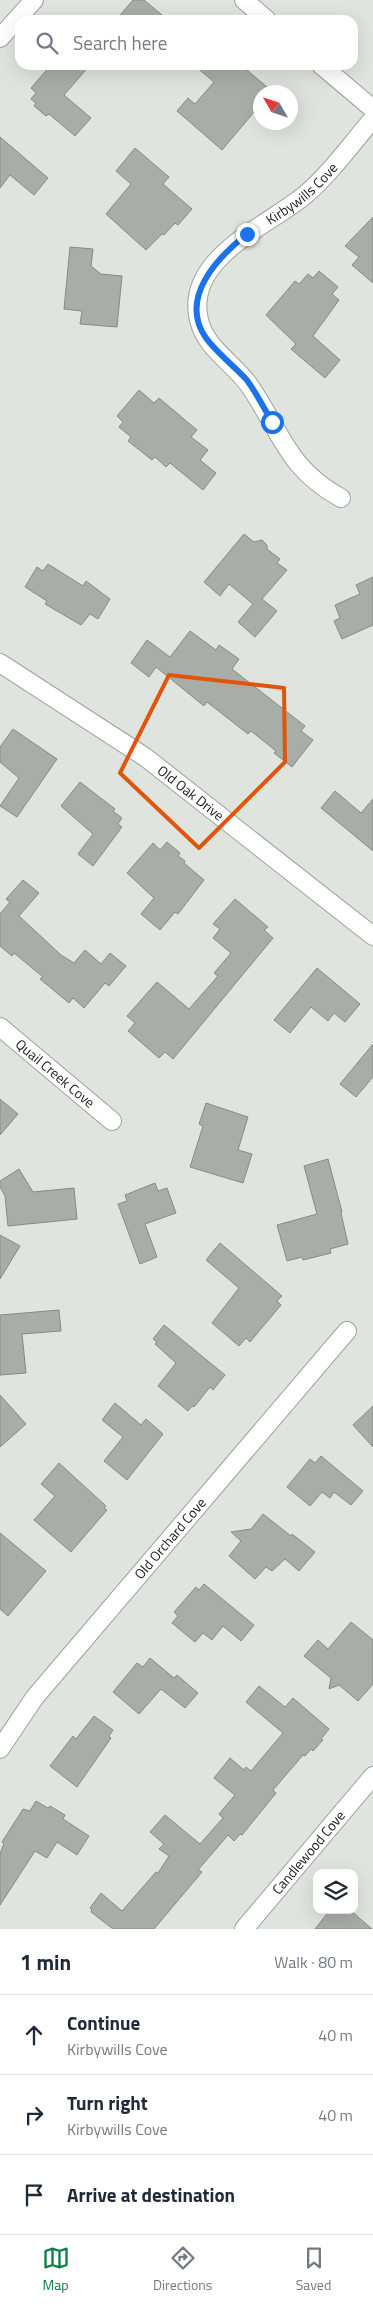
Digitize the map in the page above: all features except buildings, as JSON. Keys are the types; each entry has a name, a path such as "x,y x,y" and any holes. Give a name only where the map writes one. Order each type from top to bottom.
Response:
{"street":[{"path":"19,15 34,0"},
{"path":"244,0 261,15"},
{"path":"2,31 15,18"},
{"path":"327,70 373,109"},
{"name":"Kirbywills Cove","path":"340,498 313,480 291,457 247,381 215,349 204,335 198,319 198,302 203,283 212,267 226,251 247,234 306,194 326,174 373,118"},
{"name":"Old Oak Drive","path":"0,663 145,756 373,936"},
{"name":"Quail Creek Cove","path":"0,1027 112,1121"},
{"name":"Old Orchard Cove","path":"0,1749 35,1697 347,1331"},
{"name":"Candlewood Cove","path":"244,1929 373,1776"}],"highlighted area":[{"path":"169,675 284,688 285,762 199,848 120,773"}],"route":[{"path":"247,234 226,251 212,267 203,283 198,302 198,319 204,335 215,349 247,381 272,422"}]}
